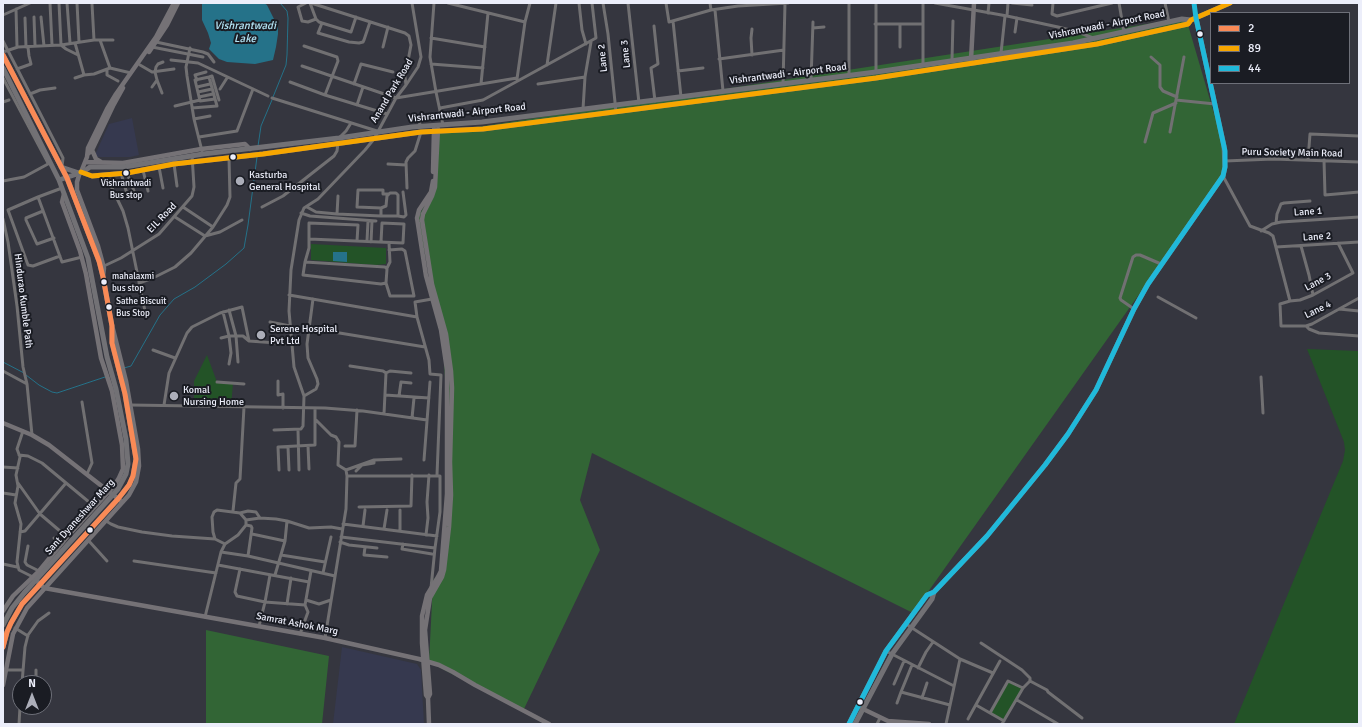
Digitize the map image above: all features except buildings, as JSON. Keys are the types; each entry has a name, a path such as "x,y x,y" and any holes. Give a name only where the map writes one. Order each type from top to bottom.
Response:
{"main road":[{"path":"848,724 886,651 927,596 934,592 997,524 1068,434 1096,390 1134,309 1148,284 1223,176 1225,171 1224,146 1215,104 1193,19 1230,3"},
{"name":"Vishrantwadi - Airport Road","path":"439,128 876,72 1095,38 1169,22 1193,19"},
{"name":"Vishrantwadi - Airport Road","path":"80,173 92,176 143,170 174,164 192,158 202,151 263,148 377,132 439,128 483,128 876,78 1096,44 1188,24 1193,19"},
{"path":"3,55 5,70 55,170 88,258 108,369"},
{"path":"5,70 67,178 103,276"},
{"name":"Vishrantwadi - Airport Road","path":"59,180 80,173 90,167 124,167 192,158 204,160 264,154 362,139 374,139 420,129"},
{"path":"263,148 264,154"},
{"path":"62,168 80,173"},
{"name":"Sant Dyaneshwar Marg","path":"3,647 7,632 17,612 120,501 132,480 135,470 136,459 128,408 123,378 112,344 112,326 103,276"},
{"name":"Sant Dyaneshwar Marg","path":"3,625 12,608 34,579 111,493 124,481 128,464 126,439 108,369"},
{"path":"855,724 892,654 932,599 934,592"}],"street":[{"path":"3,14 30,3"},
{"path":"50,3 52,45"},
{"path":"59,3 61,44 66,49 78,55"},
{"path":"67,3 70,43"},
{"path":"77,3 78,55 84,75"},
{"path":"88,154 92,150 125,85 140,65 174,3"},
{"path":"103,276 105,271 104,266 77,190 77,182 88,154 88,148 108,109 131,73 156,42 178,3"},
{"path":"306,3 298,7 302,22 308,22 316,19"},
{"path":"311,3 318,22 351,32"},
{"path":"311,3 405,33 411,40 405,77 406,85"},
{"name":"Anand Park Road","path":"374,139 396,98 418,67 420,57 412,3"},
{"path":"429,724 428,698 426,695 426,615 430,598 442,577 444,570 451,495 451,371 446,334 432,284 422,220 423,214 435,188 439,128 440,108 430,57 434,3"},
{"path":"448,3 524,22"},
{"path":"517,83 524,22 529,4 524,3"},
{"path":"547,65 556,3"},
{"path":"579,3 582,30 586,44"},
{"path":"440,108 483,100 591,42 596,38 592,3"},
{"name":"Lane 2","path":"603,3 608,34 616,112"},
{"name":"Lane 3","path":"628,3 639,103"},
{"path":"666,3 669,22 738,4 788,3"},
{"path":"710,3 713,10 723,91"},
{"path":"783,90 785,3"},
{"path":"849,3 849,75"},
{"path":"876,3 876,72"},
{"path":"923,3 924,65"},
{"path":"935,3 952,4 962,8 1017,18 1078,32 1095,38 1096,44"},
{"path":"962,3 962,8"},
{"path":"971,64 970,58 974,3"},
{"path":"988,13 989,3"},
{"path":"1001,53 1008,3"},
{"path":"1012,3 1032,5"},
{"path":"1053,3 1052,14 1057,16 1112,3"},
{"path":"1118,3 1124,32"},
{"path":"1165,3 1169,22"},
{"path":"1193,19 1194,3"},
{"path":"92,4 94,40"},
{"path":"16,9 17,47"},
{"path":"481,84 488,13"},
{"path":"34,17 36,46"},
{"path":"41,17 44,46"},
{"path":"349,42 356,17"},
{"path":"5,70 31,64 27,47 25,18"},
{"path":"1014,32 1017,18"},
{"path":"673,21 681,97"},
{"path":"952,60 953,21"},
{"path":"322,23 318,33 349,42 363,42 370,22"},
{"path":"811,80 813,22"},
{"path":"875,24 924,24"},
{"path":"900,24 900,47"},
{"path":"654,26 658,64 651,68 655,101"},
{"path":"813,28 824,27"},
{"path":"383,47 388,28"},
{"path":"752,29 752,55"},
{"path":"432,38 485,46"},
{"path":"3,52 17,47 77,43 94,40 113,40"},
{"path":"100,40 109,69 107,75 118,81"},
{"path":"3,41 63,158 62,168"},
{"path":"156,42 190,48 208,54 214,62"},
{"path":"583,109 585,77 591,42"},
{"path":"304,46 337,57 338,61 325,95"},
{"path":"152,48 203,57"},
{"path":"190,48 187,76 188,86 204,160"},
{"path":"719,59 784,50"},
{"path":"420,57 430,57"},
{"path":"1151,57 1160,65 1160,87 1163,91 1176,100 1215,104"},
{"path":"1170,132 1184,57"},
{"path":"171,60 198,63 227,78 268,96"},
{"path":"162,93 155,72 158,64 163,62"},
{"path":"354,84 361,64 393,72"},
{"path":"432,64 483,68"},
{"path":"140,65 150,72 174,69"},
{"path":"302,66 396,98 517,78"},
{"path":"678,71 703,68"},
{"path":"75,78 109,69 131,73"},
{"path":"206,72 195,75 199,98 200,101 215,99"},
{"path":"209,77 212,76 219,100"},
{"path":"196,84 209,77"},
{"path":"192,108 217,106 209,77"},
{"path":"538,84 585,77"},
{"path":"3,78 48,164 55,170"},
{"path":"220,89 227,78"},
{"path":"152,87 157,80"},
{"path":"290,82 325,95 387,114"},
{"path":"188,86 196,84 210,84"},
{"path":"357,105 363,87"},
{"path":"30,94 40,90 55,88"},
{"path":"198,92 212,89"},
{"path":"199,137 237,131 253,89"},
{"path":"175,106 213,94"},
{"path":"272,98 377,132"},
{"path":"3,102 8,100"},
{"path":"1145,142 1153,113 1176,100"},
{"path":"194,119 210,116"},
{"path":"407,188 406,165 408,158 415,151 420,129 420,116"},
{"path":"262,207 283,196 334,156 337,151 339,138 351,123"},
{"path":"426,661 421,632 422,616 425,602 440,571 447,494 447,370 441,330 426,276 417,218 419,210 432,189 439,128"},
{"path":"1308,160 1310,134 1359,136"},
{"path":"274,430 298,430 303,426 305,408 304,396 294,367 291,344 289,295 291,270 301,213 306,207 318,200 374,139"},
{"path":"92,150 96,159 101,162"},
{"path":"85,162 129,162 202,151"},
{"name":"EIL Road","path":"104,266 133,251 159,234 175,217 194,192 192,158"},
{"path":"139,282 158,276 175,267 183,261 213,227 227,205 230,197 229,158"},
{"name":"Puru Society Main Road","path":"1225,161 1273,159 1359,162"},
{"path":"1324,160 1325,194 1359,192"},
{"path":"3,181 24,177 48,164"},
{"path":"174,164 176,186"},
{"path":"388,164 406,165"},
{"path":"159,166 163,188"},
{"path":"143,170 148,191"},
{"path":"124,173 134,191"},
{"path":"124,173 127,194"},
{"path":"103,175 111,186 123,211 133,251 146,316"},
{"path":"1223,176 1250,226 1273,236 1290,301"},
{"path":"60,256 33,266 28,265 8,212 9,209 62,188"},
{"path":"270,190 293,188"},
{"path":"388,194 386,206 381,208 357,207 358,190 383,190 383,194 388,194 390,192 398,194 398,216"},
{"path":"306,207 316,212 404,216 406,215 403,192"},
{"path":"64,194 62,202 82,257 86,274 101,358 108,369"},
{"path":"338,196 338,214"},
{"path":"38,197 62,262 82,257"},
{"path":"1276,223 1277,214 1281,204 1310,201"},
{"path":"183,207 213,227"},
{"path":"381,208 381,216"},
{"path":"43,211 26,218 26,220 36,244 54,238"},
{"path":"301,213 310,216 376,221"},
{"path":"175,217 206,236 220,232 242,220"},
{"name":"Lane 1","path":"1261,231 1276,223 1359,217"},
{"name":"Hindurao Kumble Path","path":"3,219 8,242 17,306 32,435"},
{"path":"367,241 368,221"},
{"path":"371,242 372,221"},
{"path":"357,241 358,225 309,223 309,251 303,274 305,276 381,284 386,283"},
{"path":"309,239 403,243 404,224 382,223 381,242"},
{"name":"Lane 2","path":"1276,247 1359,242"},
{"path":"389,243 389,250 390,262 387,268 386,283 389,294 392,296 414,296 405,251 402,249 389,250"},
{"name":"Lane 3","path":"1290,301 1300,300 1313,295 1353,273 1338,243"},
{"path":"1301,246 1313,295"},
{"path":"1134,309 1120,298 1133,257 1140,255 1161,264"},
{"path":"305,262 387,268"},
{"path":"289,295 417,317"},
{"path":"1158,297 1196,318"},
{"name":"Lane 4","path":"1290,301 1280,304 1281,326 1306,326 1359,298"},
{"path":"304,396 316,389 318,384 308,358 307,344 313,299"},
{"path":"431,589 440,512 440,476 437,475 441,376 430,374 429,360 417,317 415,302 432,299"},
{"path":"164,405 167,380 175,358 190,330 200,323 223,312 242,307 249,341"},
{"path":"1339,309 1359,311"},
{"path":"229,310 236,336 238,362"},
{"path":"223,312 229,336 231,353 229,364"},
{"path":"270,322 290,326"},
{"path":"1306,326 1309,329 1319,333 1359,336"},
{"path":"309,328 425,347"},
{"path":"221,338 229,336 243,336 249,341 291,344"},
{"path":"153,350 175,358"},
{"path":"350,366 383,371 386,373 390,371 411,374"},
{"path":"3,372 27,384"},
{"path":"384,414 386,373"},
{"path":"1261,377 1264,413"},
{"path":"3,685 13,634 27,608 42,586 106,521 120,501 133,489 137,477 139,457 138,438 123,378"},
{"path":"278,381 278,395 283,394 283,408"},
{"path":"217,382 244,384"},
{"path":"399,396 401,382 411,383"},
{"path":"424,460 430,382"},
{"path":"385,395 428,398"},
{"path":"412,418 414,398"},
{"path":"82,402 92,463 87,474"},
{"path":"130,405 357,410 427,420"},
{"path":"233,511 236,483 240,479 244,407"},
{"path":"279,470 278,447 316,445 316,408"},
{"path":"345,446 355,446 357,410"},
{"path":"316,420 331,435 336,437 339,442 338,465 346,470 347,476 347,500 325,638"},
{"path":"3,423 32,435 49,446 120,501"},
{"path":"298,430 299,470"},
{"path":"17,567 20,521 15,503 18,486 16,475 20,455 17,447 24,431"},
{"path":"308,446 309,469"},
{"path":"288,447 289,470"},
{"path":"20,455 28,456 42,463 95,507"},
{"path":"346,470 374,460 401,459"},
{"path":"356,471 362,465 374,463 374,460"},
{"path":"3,467 18,468"},
{"path":"359,507 411,506 412,475"},
{"path":"347,476 437,475"},
{"path":"426,535 429,476"},
{"path":"17,482 40,514 67,538"},
{"path":"20,532 25,531 66,483"},
{"path":"3,493 16,495"},
{"path":"3,611 5,604 34,579 61,544 95,507 111,493"},
{"path":"215,539 212,524 214,512 217,510 240,513 248,511 256,512 260,518"},
{"path":"363,526 365,510"},
{"path":"384,529 387,510"},
{"path":"400,510 400,531"},
{"path":"205,617 224,544 238,535 246,525 246,520 240,513"},
{"path":"246,520 260,518 287,521 313,529 331,527 342,529"},
{"path":"106,521 118,527 142,532 215,539 224,544"},
{"path":"275,575 285,541 287,521"},
{"path":"343,524 437,536"},
{"path":"246,525 252,527 248,556"},
{"path":"252,534 285,541"},
{"path":"323,573 331,537"},
{"path":"341,537 435,548"},
{"path":"54,538 61,544"},
{"path":"88,540 107,561"},
{"path":"340,542 349,545 377,548"},
{"path":"403,544 402,549 432,554"},
{"path":"28,546 25,562 27,565 39,571"},
{"path":"365,547 364,555 387,557"},
{"path":"221,552 248,556 335,576"},
{"path":"281,554 325,562"},
{"path":"134,561 216,573"},
{"path":"3,564 17,567 19,570 34,579"},
{"path":"218,565 309,582"},
{"path":"240,569 235,594 237,596 265,602 305,605"},
{"path":"300,634 308,612 305,605 311,571"},
{"path":"259,626 270,575"},
{"path":"287,604 291,578"},
{"name":"Samrat Ashok Marg","path":"34,579 42,586 325,638 426,661 454,672 475,685 549,724"},
{"path":"306,600 319,604 331,600"},
{"path":"23,675 25,648 28,636 38,621 49,613"},
{"path":"906,624 960,660 993,673"},
{"path":"15,628 28,636"},
{"path":"918,668 933,642"},
{"path":"981,643 1022,670 1030,678 1030,681 1047,690 1082,718"},
{"path":"886,651 954,686"},
{"path":"894,684 904,660"},
{"path":"946,724 960,660"},
{"path":"968,719 1000,661"},
{"path":"897,703 912,665"},
{"path":"5,670 23,670"},
{"path":"36,670 36,675"},
{"path":"990,714 1008,681 1023,688"},
{"path":"976,705 1003,723 1023,688 1030,681"},
{"path":"922,698 927,682"},
{"path":"901,692 950,706"},
{"path":"1016,700 1058,724"},
{"path":"857,707 888,721 898,723 929,724"},
{"path":"877,724 880,718"}],"shaded area":[{"path":"132,118 139,155 130,157 94,157 109,124"},
{"path":"342,647 417,664 421,670 424,724 333,724"}],"green space":[{"path":"1186,18 1225,151 1223,176 913,613 592,453 580,500 600,550 523,711 429,662 433,582 437,576 440,577 452,493 442,329 417,218 431,196 436,177 438,133"},
{"path":"311,244 386,248 386,264 375,265 311,260"},
{"path":"1307,349 1359,351 1359,724 1234,724 1343,461 1345,450 1344,442"},
{"path":"207,355 217,382 233,383 231,407 194,406 194,381"},
{"path":"206,630 329,656 322,724 206,724"},
{"path":"1008,681 1023,688 1004,721 990,713"}],"water":[{"name":"Vishrantwadi Lake","path":"202,3 264,3 267,5 278,27 273,60 255,64 227,62 219,59 209,49 211,43 202,20"},
{"path":"333,252 347,252 347,262 333,261"}],"waterway":[{"path":"273,97 286,65 287,55 288,18 287,11 280,3"},
{"path":"258,146 261,126 272,100"},
{"path":"124,368 131,366 160,315 174,299 195,287 226,264 244,248 257,157"},
{"path":"3,362 24,373"},
{"path":"26,375 39,385 57,393 105,377"}],"transit line":[{"name":"44","path":"1194,3 1210,82"},
{"name":"89","path":"81,172 92,176 127,173 174,164 263,154 421,132 483,129 876,78 1097,44 1188,24 1191,20 1230,3"},
{"name":"2","path":"3,55 67,178 99,261 112,326 112,343 125,394 136,459 133,476 129,485 118,499 22,604 7,632 3,647"},
{"name":"44","path":"849,724 886,651 927,595 934,592 987,536 1045,465 1068,434 1096,390 1134,309 1148,284 1223,176 1225,167 1225,151 1210,84"}],"place":[{"name":"Vishrantwadi Bus stop","path":"126,173"},
{"name":"Kasturba General Hospital","path":"240,181"},
{"name":"mahalaxmi bus stop","path":"104,282"},
{"name":"Sathe Biscuit Bus Stop","path":"109,307"},
{"name":"Serene Hospital Pvt Ltd","path":"261,335"},
{"name":"Komal Nursing Home","path":"174,396"}]}
